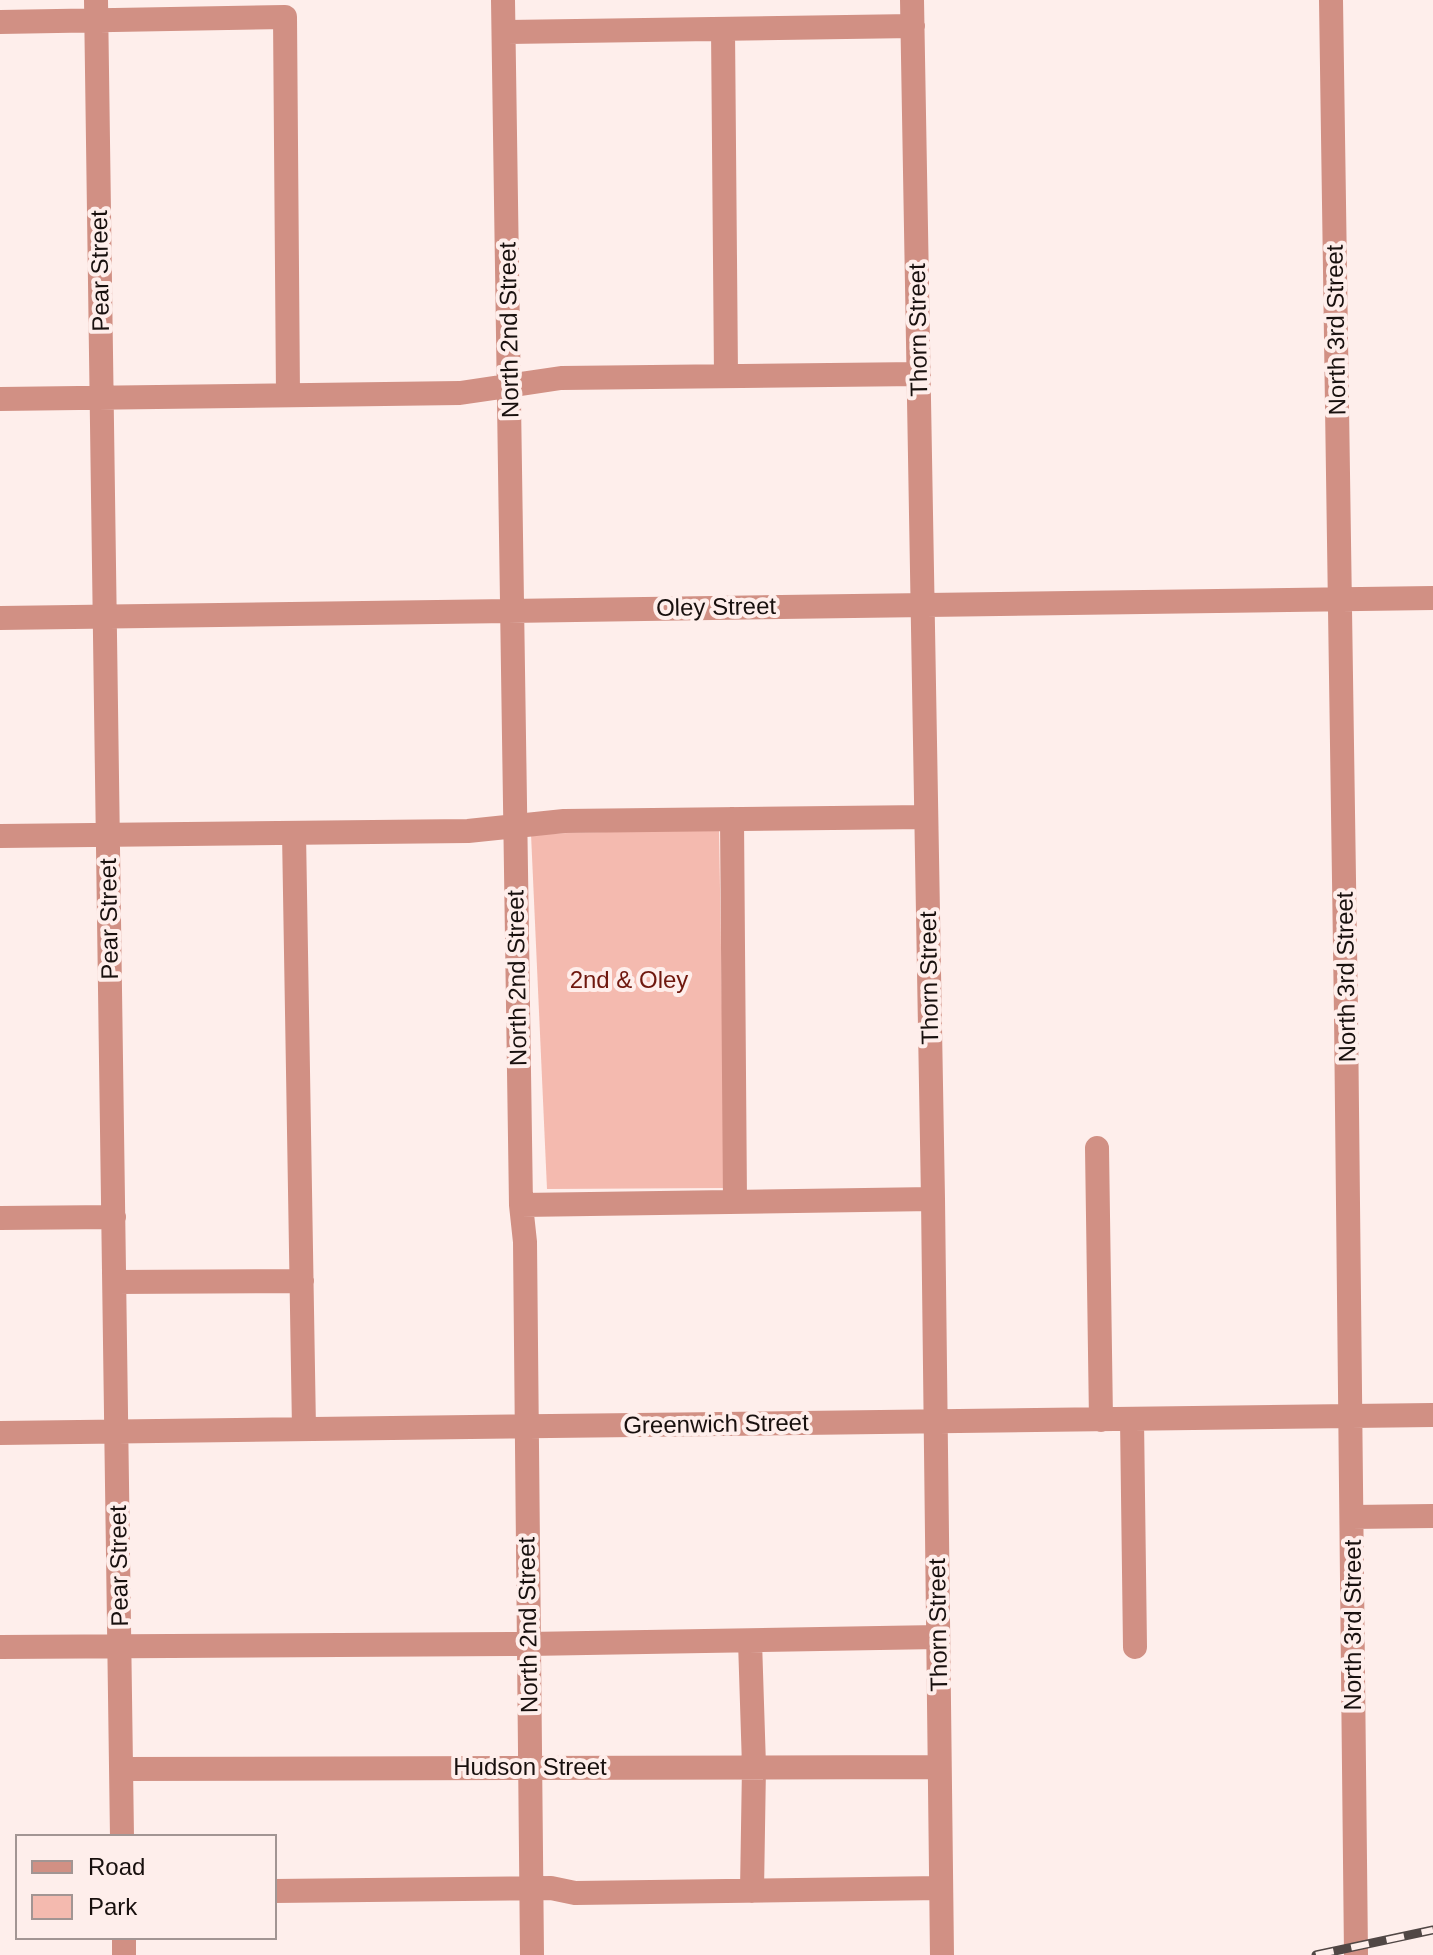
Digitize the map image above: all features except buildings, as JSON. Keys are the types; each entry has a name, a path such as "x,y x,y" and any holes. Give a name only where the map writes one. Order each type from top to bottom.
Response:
{"street":[{"name":"North 2nd Street","path":"503,0 521,1205 525,1242 532,1955"},
{"name":"Thorn Street","path":"912,0 933,1199 942,1955"},
{"name":"North 3rd Street","path":"1331,0 1352,1416 1356,1955"},
{"path":"0,22 96,10 285,17 288,395"},
{"name":"Pear Street","path":"96,10 122,1835"},
{"path":"504,32 913,26"},
{"path":"723,29 726,376"},
{"path":"0,399 460,393 561,378 919,374"},
{"name":"Oley Street","path":"0,618 1433,598"},
{"path":"0,836 468,831 564,821 926,817"},
{"path":"732,819 735,1202"},
{"path":"294,833 304,1429"},
{"path":"1097,1148 1101,1420"},
{"path":"521,1205 933,1199"},
{"path":"0,1218 114,1217"},
{"path":"115,1282 302,1281"},
{"name":"Greenwich Street","path":"0,1433 1433,1415"},
{"path":"1132,1419 1135,1647"},
{"path":"1352,1517 1433,1516"},
{"path":"0,1647 528,1644 938,1637"},
{"path":"750,1641 754,1766 752,1891"},
{"name":"Hudson Street","path":"122,1769 938,1767"},
{"path":"276,1891 551,1888 575,1893 941,1888"}],"green space":[{"name":"2nd & Oley","path":"719,829 725,1188 547,1189 531,834"}],"railway":[{"path":"1316,1955 1433,1930"}]}
